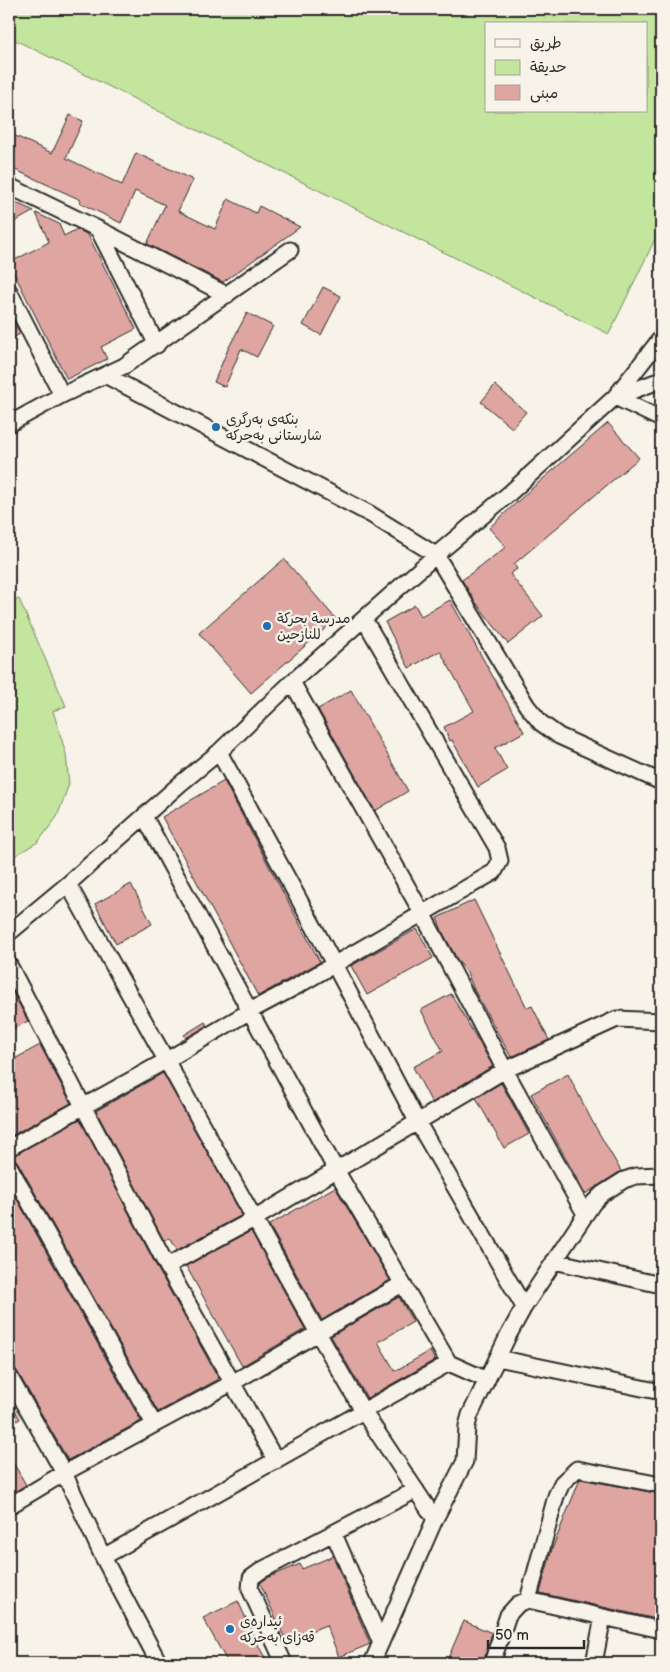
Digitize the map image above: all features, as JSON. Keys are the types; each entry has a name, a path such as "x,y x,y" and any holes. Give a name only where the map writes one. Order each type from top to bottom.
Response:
{"street":[{"path":"9,186 98,228 227,295"},
{"path":"98,228 157,344"},
{"path":"9,424 62,395 107,376 124,366 290,250"},
{"path":"9,291 62,395"},
{"path":"9,933 219,752 292,682 436,555 511,492 615,397 661,338"},
{"path":"107,376 370,514 436,555 527,706 541,723 559,736 661,782"},
{"path":"615,397 661,380"},
{"path":"615,397 661,419"},
{"path":"9,1148 167,1060 494,872 500,861 497,848 364,619"},
{"path":"292,682 422,913 505,1070 585,1214"},
{"path":"219,752 418,1123 524,1307"},
{"path":"144,816 336,1170 449,1363 487,1380"},
{"path":"68,884 363,1411 435,1519"},
{"path":"9,965 167,1266 276,1461"},
{"path":"167,1266 254,1219 505,1070 617,1019 661,1021"},
{"path":"9,1166 154,1424"},
{"path":"372,1663 435,1519 465,1461 468,1421 524,1307 585,1214 602,1194 624,1180 649,1174 661,1175"},
{"path":"554,1261 661,1285"},
{"path":"9,1506 64,1473 232,1383 402,1284"},
{"path":"498,1358 661,1392"},
{"path":"103,1557 449,1363"},
{"path":"9,1376 64,1473 103,1557 159,1663"},
{"path":"528,1600 556,1496 562,1483 577,1469 661,1485"},
{"path":"284,1663 250,1589 251,1578 262,1570 416,1490"},
{"path":"334,1534 381,1643"},
{"path":"492,1663 508,1615 518,1604 528,1600 661,1630"},
{"path":"594,1663 603,1617"}],"green space":[{"path":"9,9 661,9 661,227 609,334 9,37"},
{"path":"19,599 66,706 53,711 66,754 69,784 57,817 38,842 9,859 9,602"}],"building":[{"path":"70,115 83,121 66,158 122,185 136,153 193,180 178,211 215,229 228,199 256,213 259,206 300,227 223,282 147,244 165,205 135,191 121,223 80,203 81,200 9,167 9,133 52,153"},
{"path":"9,200 34,211 9,225"},
{"path":"36,213 59,224 64,236 77,229 88,235 136,329 101,347 107,359 67,379 9,263 49,242"},
{"path":"323,287 341,296 321,335 303,325"},
{"path":"9,311 20,334 9,340"},
{"path":"247,313 273,326 257,357 241,349 225,387 214,382 228,349"},
{"path":"495,385 526,412 512,428 481,402"},
{"path":"608,423 639,458 514,564 517,569 510,574 543,616 508,644 474,600 462,580 506,547 489,528"},
{"name":"مدرسة بحركة للنازحين","path":"284,559 336,619 251,693 199,633"},
{"path":"450,600 524,732 495,748 507,770 478,787 452,740 450,741 444,727 474,711 440,651 409,668 385,622 415,605 421,616"},
{"path":"351,690 408,791 375,811 318,709"},
{"path":"224,781 320,962 258,996 162,817"},
{"path":"131,884 152,924 116,944 95,904"},
{"path":"474,900 527,1008 532,1006 549,1040 511,1057 474,990 467,972 458,961 443,933 437,918"},
{"path":"417,929 433,958 367,995 351,966"},
{"path":"9,985 28,1021 9,1031"},
{"path":"451,994 493,1066 432,1103 413,1067 443,1051 421,1010"},
{"path":"205,1022 207,1026 186,1038 184,1035"},
{"path":"40,1045 71,1103 9,1137 9,1062"},
{"path":"163,1073 242,1215 177,1250 170,1238 164,1241 96,1111"},
{"path":"568,1074 621,1171 585,1194 531,1094"},
{"path":"501,1083 529,1134 504,1148 476,1098"},
{"path":"80,1119 159,1271 219,1379 158,1412 17,1161 11,1157"},
{"path":"9,1185 141,1421 68,1460 9,1359"},
{"path":"335,1187 390,1280 322,1320 269,1225"},
{"path":"251,1231 305,1329 242,1366 186,1266"},
{"path":"399,1297 413,1322 378,1342 395,1371 430,1351 435,1360 367,1398 331,1336"},
{"path":"9,1399 20,1419 9,1425"},
{"path":"9,1455 26,1485 9,1495"},
{"path":"580,1479 661,1494 661,1620 540,1593 552,1549"},
{"path":"333,1556 370,1644 339,1657 326,1625 286,1641 260,1583 267,1578 300,1564 302,1569"},
{"path":"238,1601 268,1663 228,1663 203,1618"},
{"path":"464,1621 492,1633 483,1663 446,1663"}],"place":[{"name":"بنکەی بەرگری شارستانی بەحرکە","path":"216,427"},
{"name":"مدرسة بحركة للنازحين","path":"267,626"},
{"name":"ئیدارەی قەزای بەحرکە","path":"230,1629"}]}
